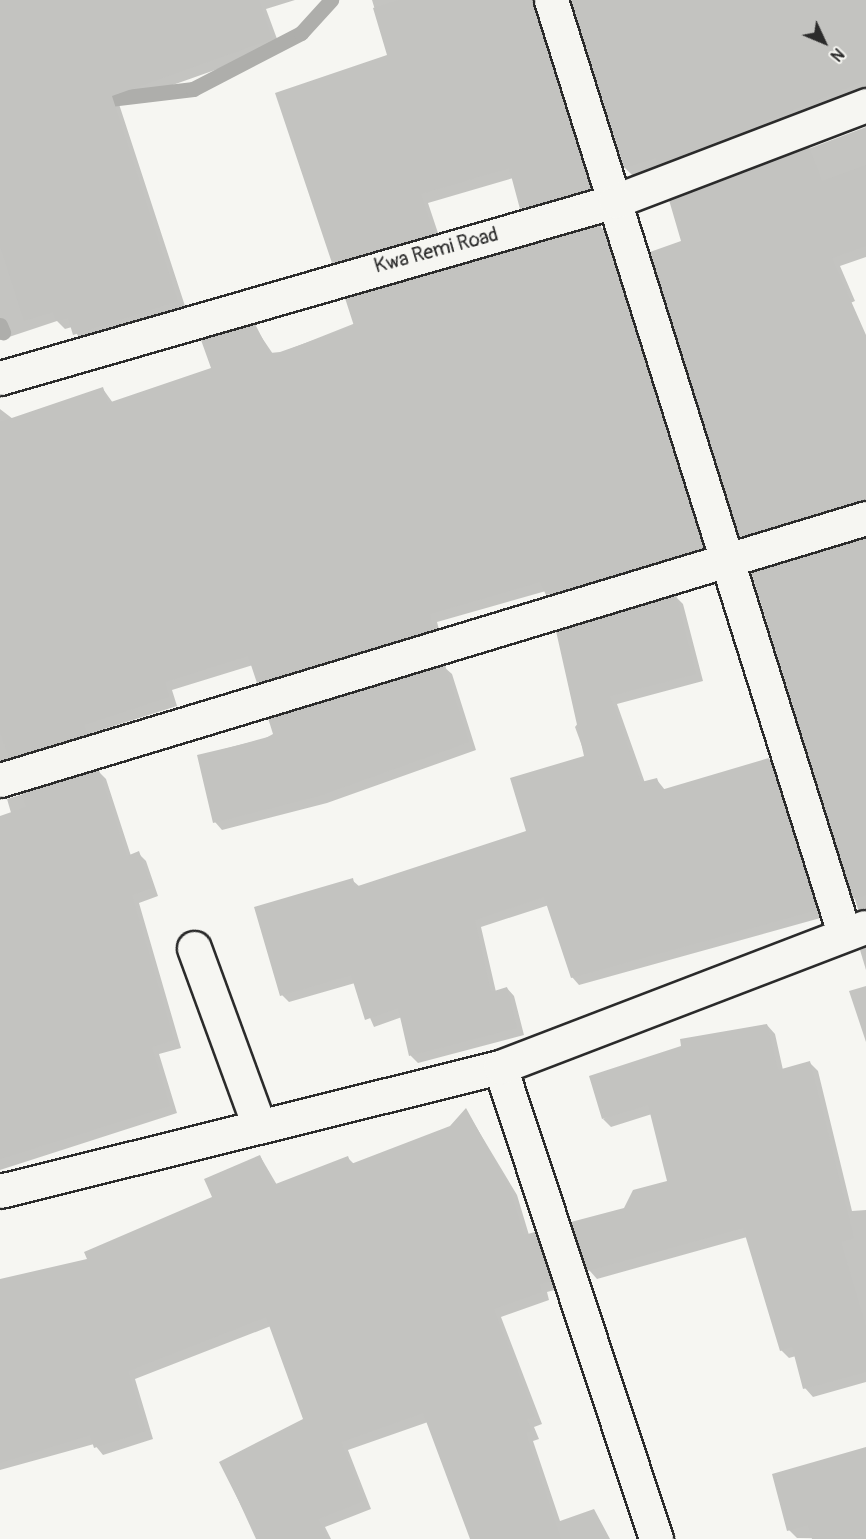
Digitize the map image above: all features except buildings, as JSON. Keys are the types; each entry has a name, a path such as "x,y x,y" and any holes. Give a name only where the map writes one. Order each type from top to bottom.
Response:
{"street":[{"path":"0,1191 500,1067 855,930 724,560 615,201 551,0"},
{"name":"Kwa Remi Road","path":"0,378 615,201 866,105"},
{"path":"0,780 866,518"},
{"path":"194,948 259,1126"},
{"path":"500,1067 656,1539"}],"waterway":[{"path":"93,101 193,89 301,33 331,0"},
{"path":"0,325 3,332"}]}
